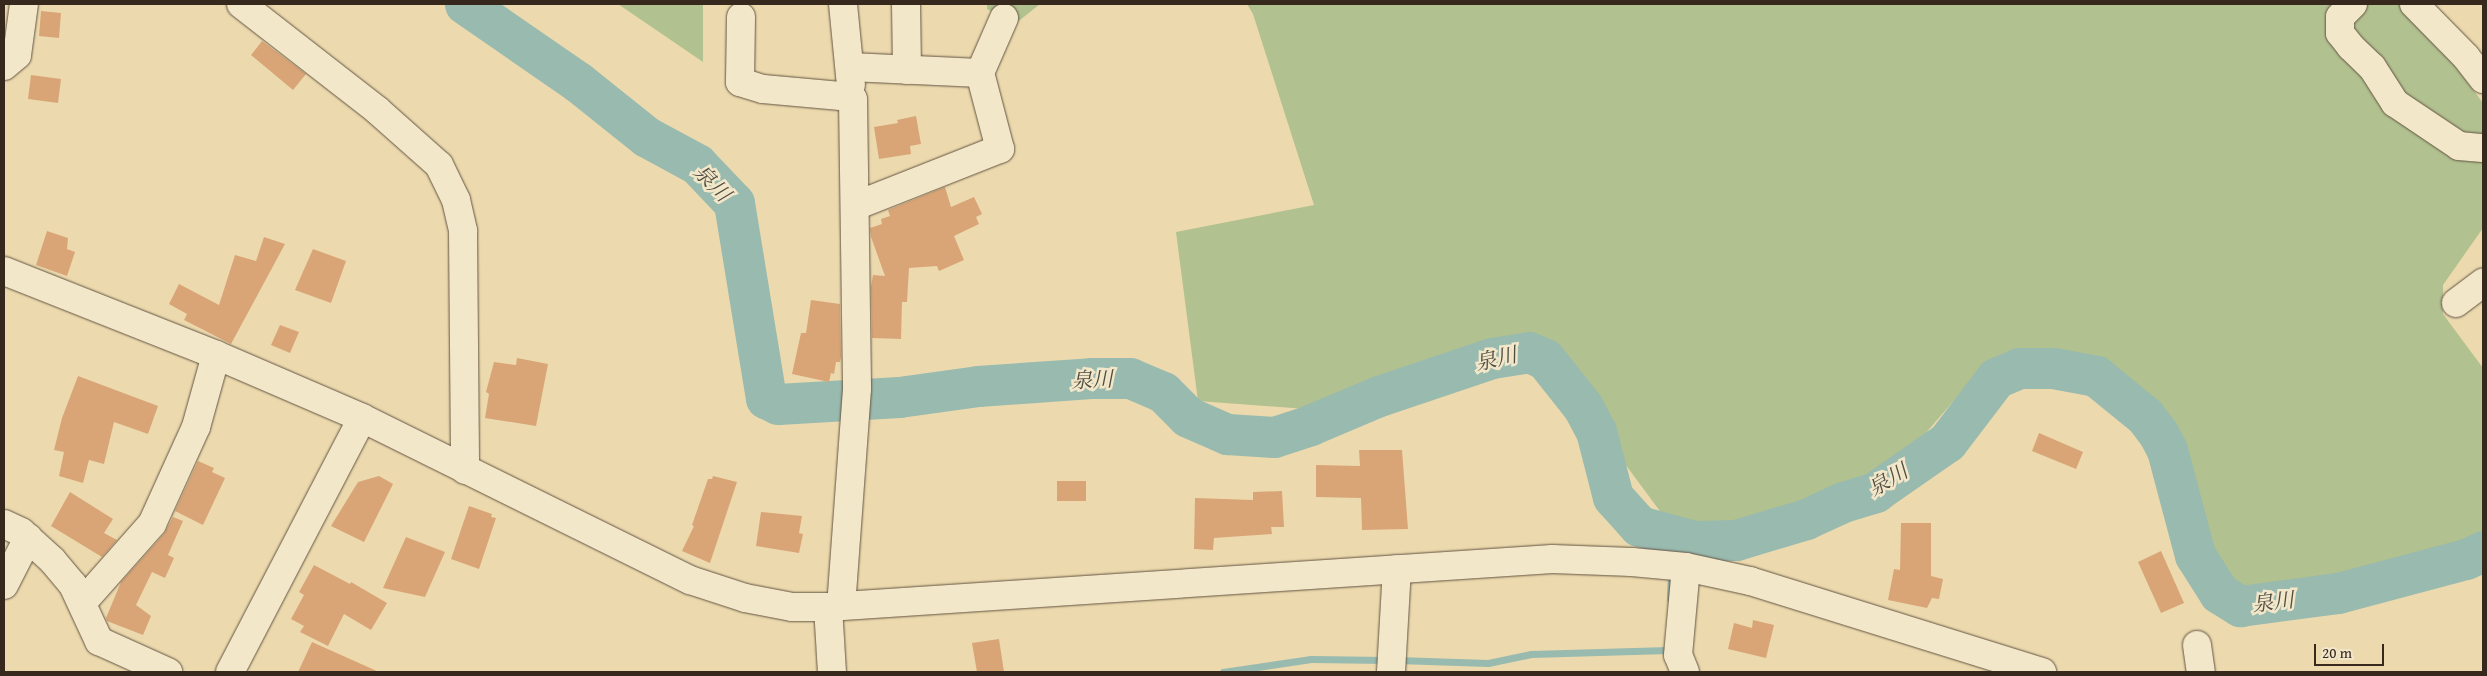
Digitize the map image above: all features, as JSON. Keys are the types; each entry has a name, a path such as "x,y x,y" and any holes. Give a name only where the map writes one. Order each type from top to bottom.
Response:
{"street":[{"path":"4,66 17,55 24,4"},
{"path":"241,4 377,110 439,165 456,200 463,231 465,470"},
{"path":"832,672 834,606 857,389 853,99 843,4"},
{"path":"906,4 907,70"},
{"path":"2353,4 2340,17 2340,33 2351,47 2372,67 2395,103 2459,146 2483,148"},
{"path":"2414,4 2466,57 2483,80"},
{"path":"740,16 740,82 763,89 841,96 853,99"},
{"path":"855,206 1000,149 980,73 1004,18"},
{"path":"850,67 980,73"},
{"path":"4,271 216,355 362,418 690,580 745,598 773,604 792,607 834,606 1552,558 1632,562 1686,567 1750,581 2030,670"},
{"path":"2456,303 2483,283"},
{"path":"82,603 152,524 196,427 216,355"},
{"path":"230,672 362,418"},
{"path":"4,524 21,532 28,538 52,560 73,585 98,641 168,672"},
{"path":"4,586 28,538"},
{"path":"1685,672 1678,655 1686,567"},
{"path":"1391,672 1397,569"},
{"path":"2198,645 2201,672"}],"green space":[{"path":"618,4 703,4 703,62"},
{"path":"987,4 1040,4 1015,24 987,9"},
{"path":"1247,4 2408,4 2483,103 2483,228 2443,285 2443,314 2483,368 2483,535 2405,586 2250,602 2203,564 2163,423 2099,365 2006,359 1969,383 1875,492 1756,541 1679,537 1538,346 1443,368 1306,409 1198,401 1176,232 1314,205 1253,14"}],"building":[{"path":"41,11 61,13 59,38 39,36"},
{"path":"262,41 306,74 293,90 251,55"},
{"path":"31,75 61,79 58,103 28,99"},
{"path":"916,116 921,144 910,146 911,154 879,159 874,127 898,123 897,120"},
{"path":"945,187 951,207 974,197 982,214 976,217 979,224 954,236 964,260 939,271 937,266 909,268 907,302 902,302 901,339 872,338 871,287 873,275 885,276 871,237 870,228 882,224 881,219 890,216 888,210"},
{"path":"47,231 68,238 67,249 75,252 67,276 36,265"},
{"path":"264,237 285,244 231,344 184,320 187,314 169,304 179,284 219,305 235,255 256,261"},
{"path":"313,249 346,261 331,303 295,290"},
{"path":"811,300 840,304 841,357 840,362 836,362 834,374 831,373 829,382 792,374 801,333 806,333"},
{"path":"280,325 299,332 290,353 271,345"},
{"path":"517,358 548,364 536,426 485,418 489,394 486,392 494,362 516,365"},
{"path":"78,376 158,406 148,434 114,422 104,464 89,460 83,483 59,476 64,452 54,450 62,418"},
{"path":"2039,433 2083,452 2076,469 2032,451"},
{"path":"1359,450 1402,450 1408,529 1362,530 1361,498 1316,497 1316,465 1360,466"},
{"path":"198,461 214,468 212,472 225,478 203,525 175,511"},
{"path":"379,476 393,484 364,542 331,526 358,482"},
{"path":"713,476 737,482 710,563 682,551 694,526 692,525 708,479 712,479"},
{"path":"1057,481 1086,481 1086,501 1057,501"},
{"path":"1282,491 1284,527 1271,527 1272,534 1214,538 1213,550 1194,549 1195,498 1253,500 1253,492"},
{"path":"70,492 113,519 104,533 117,540 102,557 51,526"},
{"path":"469,506 492,514 491,517 496,518 479,569 451,559"},
{"path":"761,512 802,516 799,533 803,534 799,553 756,546"},
{"path":"173,517 183,521 168,555 174,558 165,578 152,572 136,605 151,616 143,635 107,621 106,618 121,582 164,534"},
{"path":"1901,523 1931,523 1931,576 1943,579 1939,599 1932,598 1927,608 1888,600 1894,569 1900,570"},
{"path":"406,537 445,552 425,597 383,588"},
{"path":"2161,551 2184,603 2161,613 2138,562"},
{"path":"314,565 350,584 351,582 387,603 371,630 344,614 328,646 300,632 304,626 291,619 304,595 299,592"},
{"path":"1753,620 1774,625 1766,658 1728,649 1734,623 1752,628"},
{"path":"999,639 1004,672 977,672 972,643"},
{"path":"312,642 379,672 298,672"}],"waterway":[{"name":"泉川","path":"465,4 578,82 647,137 697,164 734,203 766,398 778,404 899,397 978,386 1091,378 1130,378 1163,392 1188,417 1227,434 1274,437 1310,425 1379,396 1492,358 1529,352 1545,359 1583,407 1596,431 1613,497 1639,526 1694,541 1736,540 1806,519 1843,502 1875,492 1947,442 1996,378 2019,368 2053,368 2096,376 2145,416 2158,433 2167,450 2195,555 2219,593 2240,606 2338,593 2466,559 2483,551"},
{"path":"1671,559 1672,535"},
{"path":"1670,599 1671,570"},
{"path":"1397,660 1488,663 1531,654 1668,650 1668,645"},
{"path":"1223,672 1311,659 1386,660"}]}
